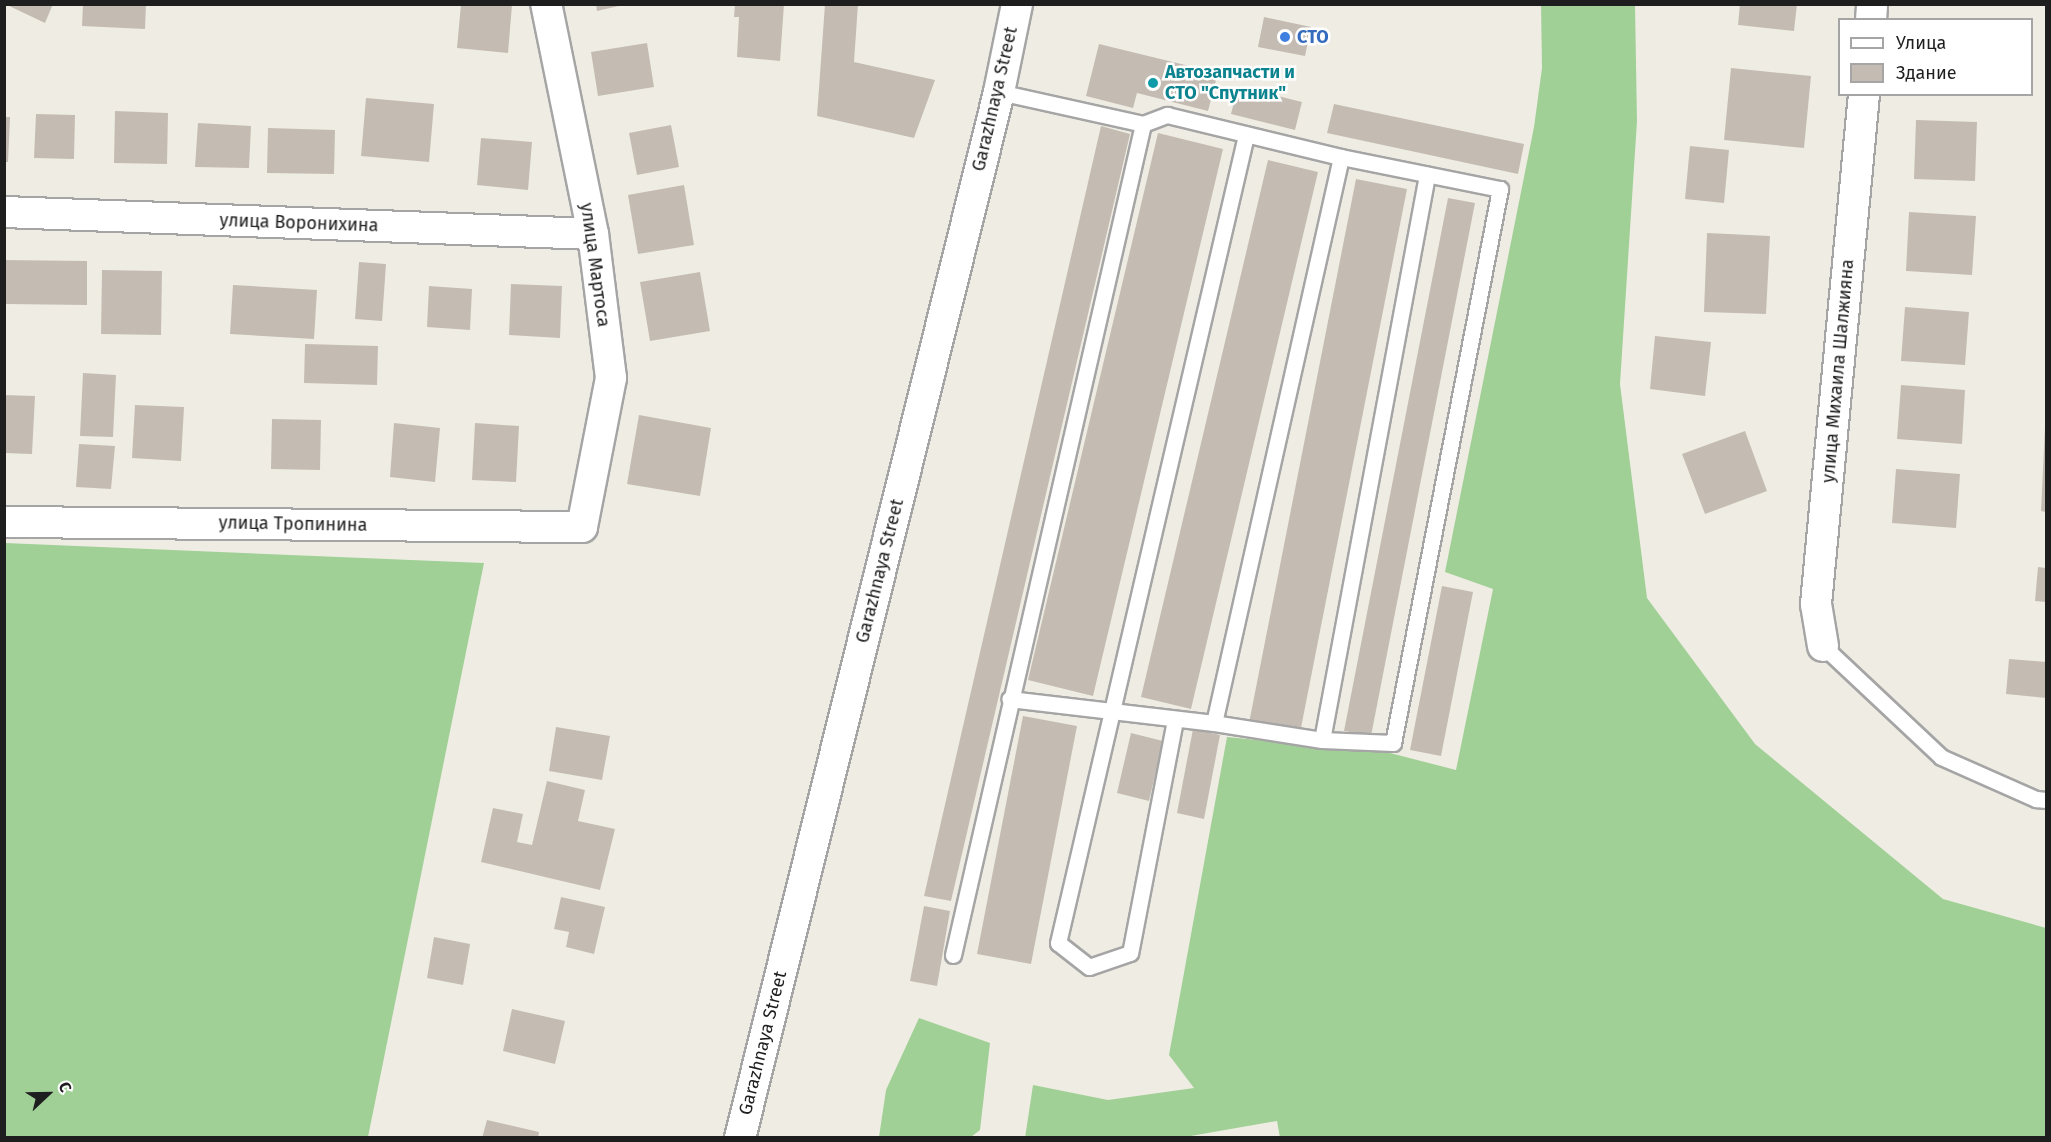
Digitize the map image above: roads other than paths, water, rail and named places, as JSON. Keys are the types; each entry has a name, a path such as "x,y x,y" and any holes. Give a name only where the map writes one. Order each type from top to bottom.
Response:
{"street":[{"name":"улица Мартоса","path":"546,4 593,234 611,378 582,527"},
{"name":"Garazhnaya Street","path":"740,1137 999,92 1017,4"},
{"name":"улица Михаила Шалжияна","path":"1823,646 1816,604 1864,96"},
{"name":"улица Воронихина","path":"4,212 593,234"},
{"name":"улица Тропинина","path":"4,522 582,527"}],"lane":[{"path":"999,92 1143,124 1167,115 1341,158 1500,189 1393,743 1322,740 1214,723 1112,713 1009,699"},
{"path":"953,955 1009,699 1143,124"},
{"path":"1175,720 1130,953 1089,967 1058,943 1246,135"},
{"path":"1214,723 1341,158"},
{"path":"1322,740 1427,175"},
{"path":"1823,646 1941,757 2036,799 2046,800"}],"place":[{"name":"СТО","path":"1285,37"},
{"name":"Автозапчасти и СТО \"Спутник\"","path":"1153,83"}]}
